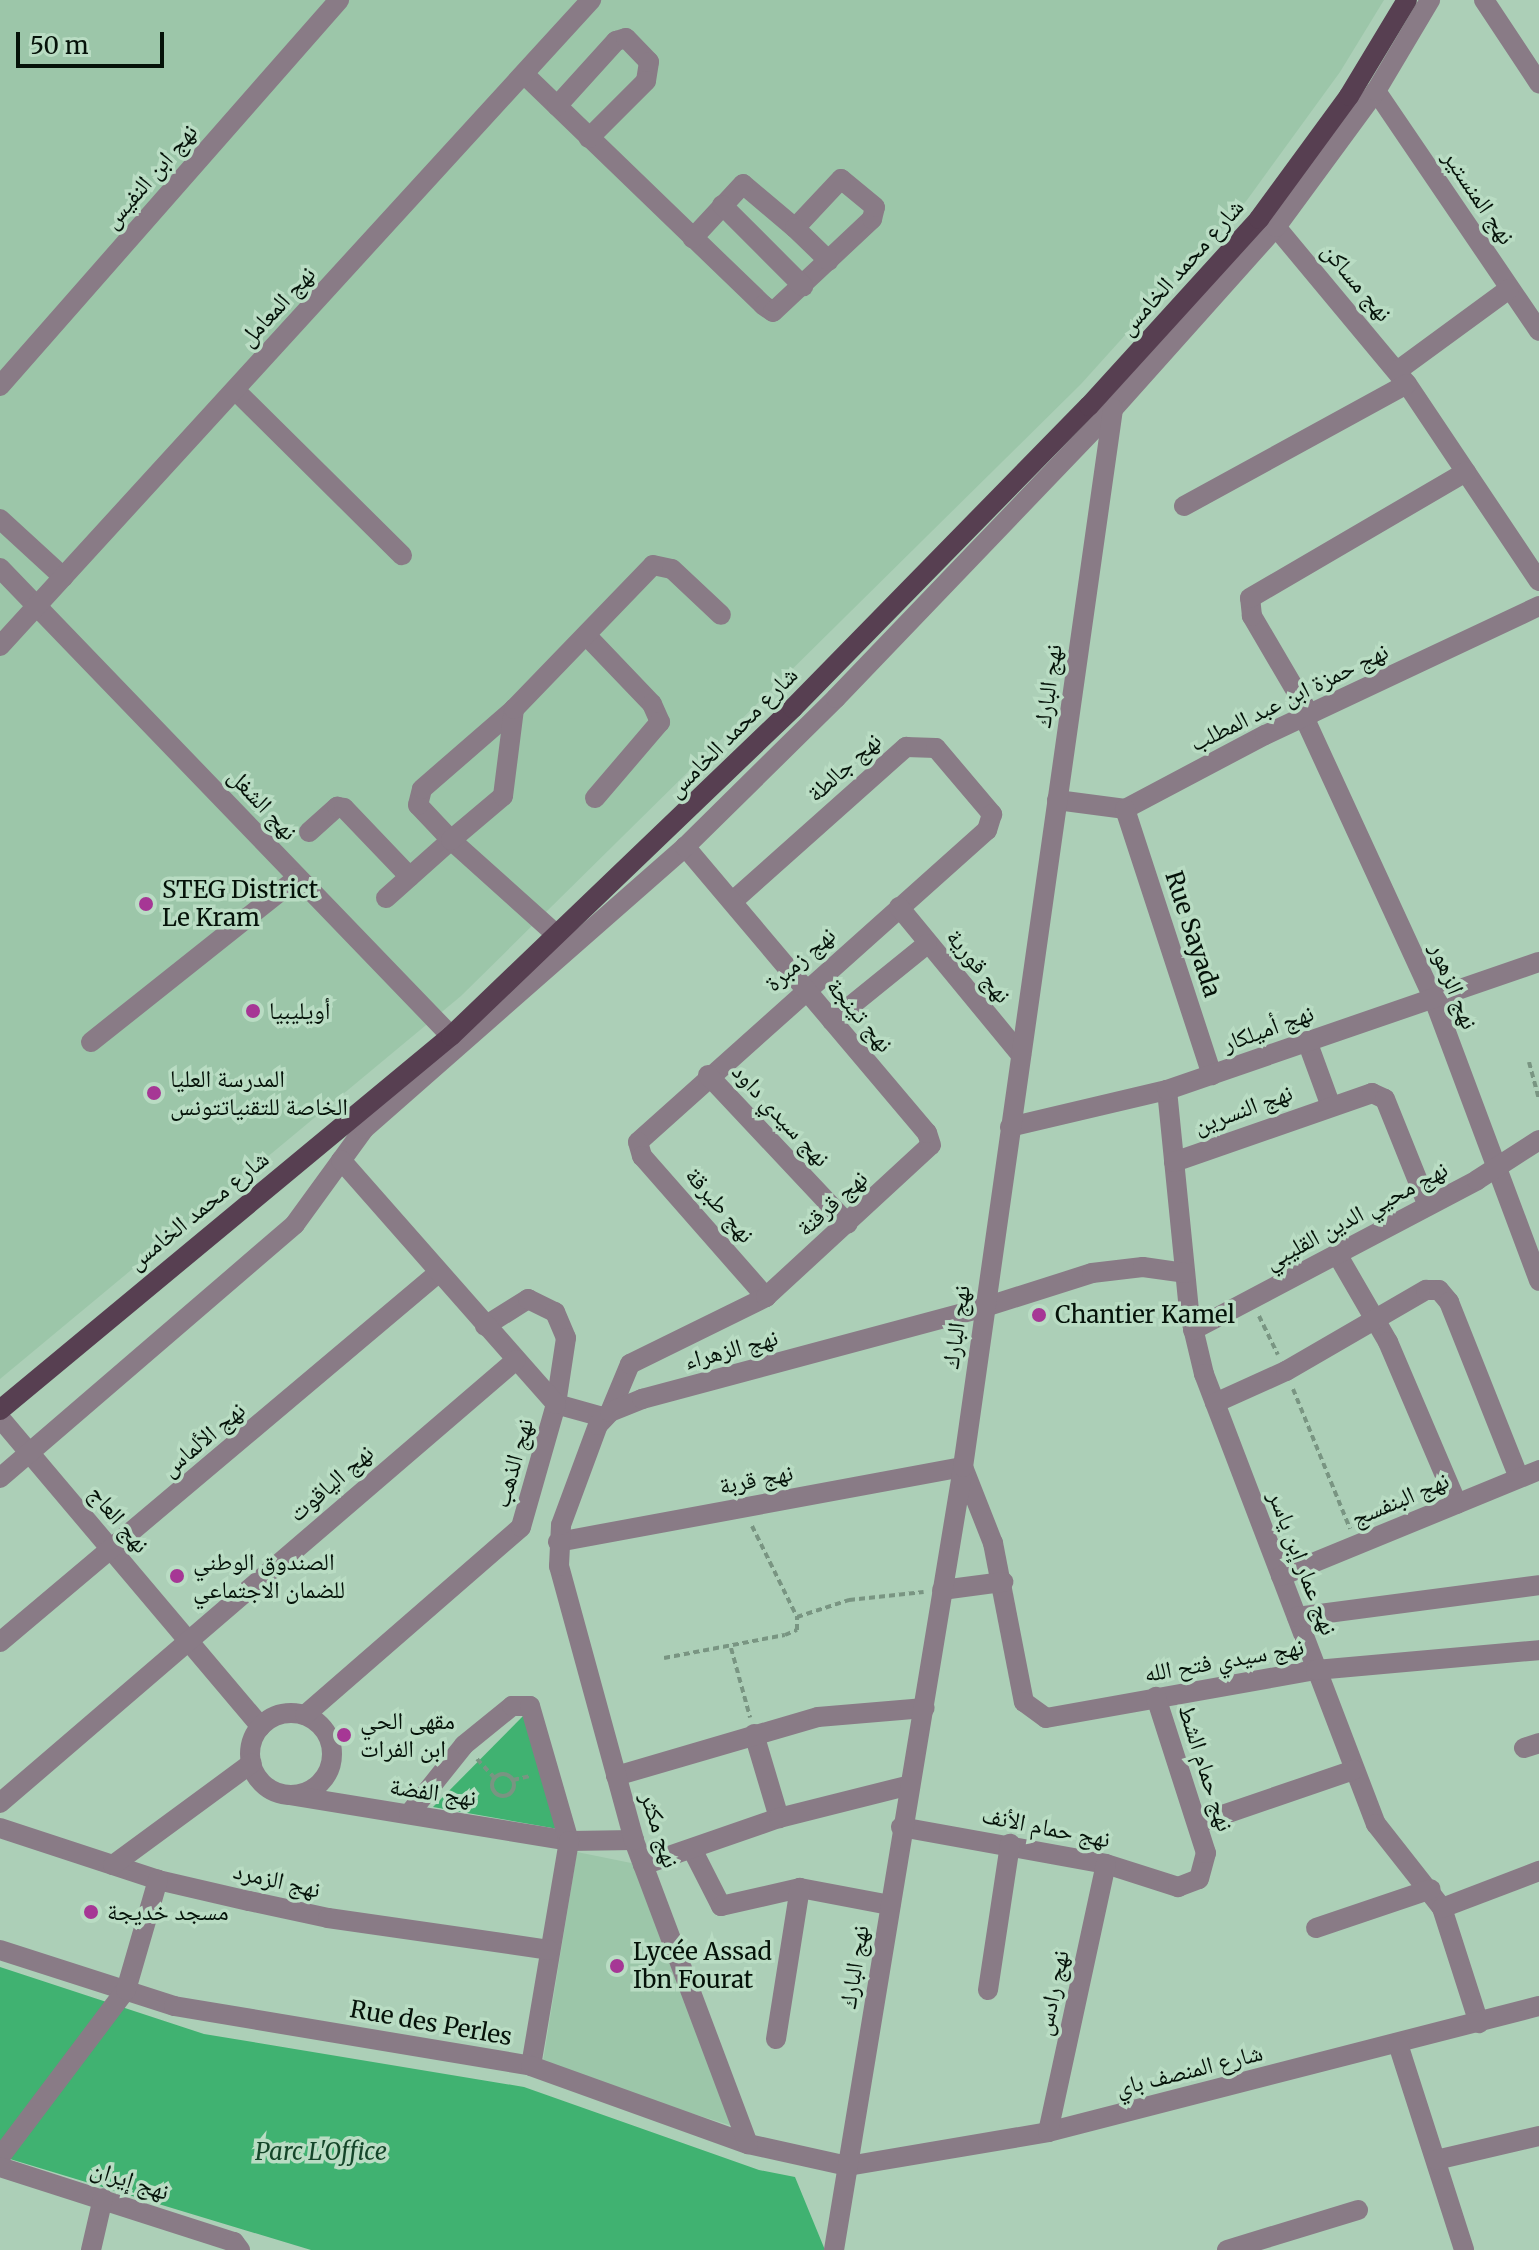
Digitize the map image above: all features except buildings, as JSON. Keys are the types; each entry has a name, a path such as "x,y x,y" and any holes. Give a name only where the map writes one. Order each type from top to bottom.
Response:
{"main road":[{"name":"شارع محمد الخامس","path":"0,1410 451,1036 559,937 826,674 1158,332 1277,195 1349,96 1407,0"}],"street":[{"name":"نهج ابن النفيس","path":"0,386 339,0"},
{"name":"نهج المعامل","path":"0,646 591,0"},
{"path":"0,1478 295,1224 369,1125 685,847 1113,409 1276,227 1376,91 1430,0"},
{"path":"1484,0 1539,83"},
{"path":"557,106 616,41 626,38 649,62 646,81 589,138"},
{"path":"524,74 773,312 829,261 874,213 850,181 838,181 795,228"},
{"name":"نهج المنستير","path":"1376,91 1539,331"},
{"path":"693,238 722,205 747,183 829,261"},
{"path":"722,205 803,286"},
{"name":"نهج مساكن","path":"1276,227 1402,378 1539,581"},
{"path":"1184,506 1402,378 1509,289"},
{"path":"235,390 402,555"},
{"name":"نهج البارك","path":"834,2250 901,1827 925,1708 963,1467 1113,409"},
{"name":"نهج الزهور","path":"1466,472 1250,598 1252,616 1307,716 1433,997 1539,1281"},
{"path":"0,519 63,577"},
{"path":"559,937 451,840 418,805 417,797 514,709 653,565 672,569 721,615"},
{"name":"نهج الشغل","path":"0,568 451,1036"},
{"name":"نهج حمزة ابن عبد المطلب","path":"1125,809 1307,716 1539,606"},
{"path":"587,636 652,704 660,722 595,798"},
{"path":"386,898 503,796 514,709"},
{"name":"نهج جالطة","path":"733,901 906,747 936,748 990,811"},
{"path":"1057,800 1125,809"},
{"path":"309,832 337,807 344,808 410,877"},
{"name":"Rue Sayada","path":"1125,809 1212,1075"},
{"name":"نهج زمبرة","path":"638,1146 708,1075 804,988 987,830 990,811"},
{"name":"نهج تينجة","path":"685,847 733,901 931,1145"},
{"path":"91,1042 297,878"},
{"name":"نهج قورية","path":"899,907 1021,1055"},
{"path":"832,1021 927,944"},
{"name":"نهج أميلكار","path":"1010,1127 1167,1090 1539,962"},
{"path":"1307,1041 1330,1104"},
{"name":"نهج سيدي داود","path":"708,1075 848,1224"},
{"name":"نهج عمار إبن ياسر","path":"1167,1090 1193,1330 1215,1403 1354,1770 1388,1846 1431,1889 1442,1908 1479,2023"},
{"name":"نهج النسرين","path":"1174,1162 1366,1093 1385,1099 1428,1206"},
{"name":"نهج محيي الدين القليبي","path":"1193,1330 1428,1206 1495,1169 1539,1140"},
{"name":"نهج قرقنة","path":"607,1415 622,1373 635,1360 766,1297 931,1145"},
{"name":"نهج طبرقة","path":"638,1146 766,1297"},
{"name":"نهج الذهب","path":"305,1715 526,1519 556,1404 437,1274 341,1160"},
{"path":"1337,1254 1374,1317 1457,1504"},
{"name":"نهج الزهراء","path":"607,1415 642,1399 1118,1268 1185,1273"},
{"name":"نهج الألماس","path":"0,1642 437,1274"},
{"path":"1215,1403 1286,1371 1374,1317 1426,1290 1447,1297 1519,1478"},
{"path":"485,1326 528,1299 555,1312 566,1338 556,1404 607,1415 559,1533"},
{"name":"نهج الياقوت","path":"0,1803 516,1360"},
{"name":"نهج العاج","path":"0,1418 186,1642 261,1727"},
{"path":"942,1590 1003,1582 963,1467"},
{"name":"نهج قربة","path":"526,1519 559,1533 743,1508 963,1467"},
{"name":"نهج البنفسج","path":"1281,1576 1539,1470"},
{"name":"نهج مكثر","path":"559,1533 559,1566 634,1840 748,2144"},
{"name":"نهج سيدي فتح الله","path":"1003,1582 1024,1702 1040,1717 1062,1716 1316,1670 1539,1650"},
{"path":"1297,1617 1539,1585"},
{"name":"نهج حمام الشط","path":"1156,1697 1199,1823 1205,1869 1199,1879 1178,1887"},
{"path":"409,1814 464,1745 522,1703 535,1713 569,1841 531,2066"},
{"path":"616,1776 754,1734 830,1715 925,1708"},
{"path":"281,1714 305,1715 324,1728 333,1750 328,1773 312,1790 289,1795 269,1789 252,1763 252,1744 261,1727 281,1714"},
{"path":"754,1734 779,1818"},
{"path":"113,1865 252,1763"},
{"path":"1199,1823 1354,1770"},
{"path":"643,1865 779,1818 910,1785"},
{"name":"نهج الفضة","path":"289,1795 569,1841 634,1840"},
{"name":"نهج حمام الأنف","path":"901,1827 1010,1844 1106,1864 1178,1887"},
{"name":"نهج الزمرد","path":"0,1828 158,1880 328,1918 549,1950"},
{"path":"988,1990 1010,1844"},
{"path":"692,1849 721,1906 800,1888 890,1905"},
{"name":"نهج رادس","path":"1048,2132 1106,1864"},
{"path":"1442,1908 1539,1871"},
{"path":"0,2157 126,1990 158,1880"},
{"path":"776,2039 800,1888"},
{"path":"1316,1928 1431,1889"},
{"name":"Rue des Perles","path":"0,1950 185,2008 531,2066 748,2144 848,2166"},
{"name":"شارع المنصف باي","path":"848,2166 1048,2132 1539,2006"},
{"path":"1398,2044 1436,2160 1460,2249"},
{"path":"1436,2160 1539,2136"},
{"name":"نهج إيران","path":"0,2167 234,2242 240,2250"},
{"path":"91,2250 103,2198"},
{"path":"1227,2250 1358,2210"}],"path":[{"path":"1529,1062 1539,1099"},
{"path":"1252,1300 1286,1371 1356,1546"},
{"path":"664,1658 731,1647 797,1630 797,1617 743,1508"},
{"path":"797,1617 849,1600 942,1590"},
{"path":"731,1647 754,1734"},
{"path":"498,1775 513,1780 507,1796 492,1790 498,1775"}],"shaded area":[{"path":"0,0 1384,0 1340,72 1247,200 1081,384 461,996 0,1379"},
{"name":"Lycée Assad Ibn Fourat","path":"577,1852 636,1864 739,2128 542,2067"}],"green space":[{"path":"527,1712 558,1829 433,1807"},
{"name":"Parc L'Office","path":"0,1967 204,2034 524,2087 759,2170 795,2177 825,2250 311,2250 0,2156"}],"place":[{"name":"STEG District Le Kram","path":"146,904"},
{"name":"أويليبيا","path":"253,1011"},
{"name":"المدرسة العليا الخاصة للتقنياتتونس","path":"154,1093"},
{"name":"Chantier Kamel","path":"1039,1315"},
{"name":"الصندوق الوطني للضمان الاجتماعي","path":"177,1576"},
{"name":"مقهى الحي ابن الفرات","path":"344,1735"},
{"name":"مسجد خديجة","path":"91,1912"},
{"name":"Lycée Assad Ibn Fourat","path":"617,1966"}]}
